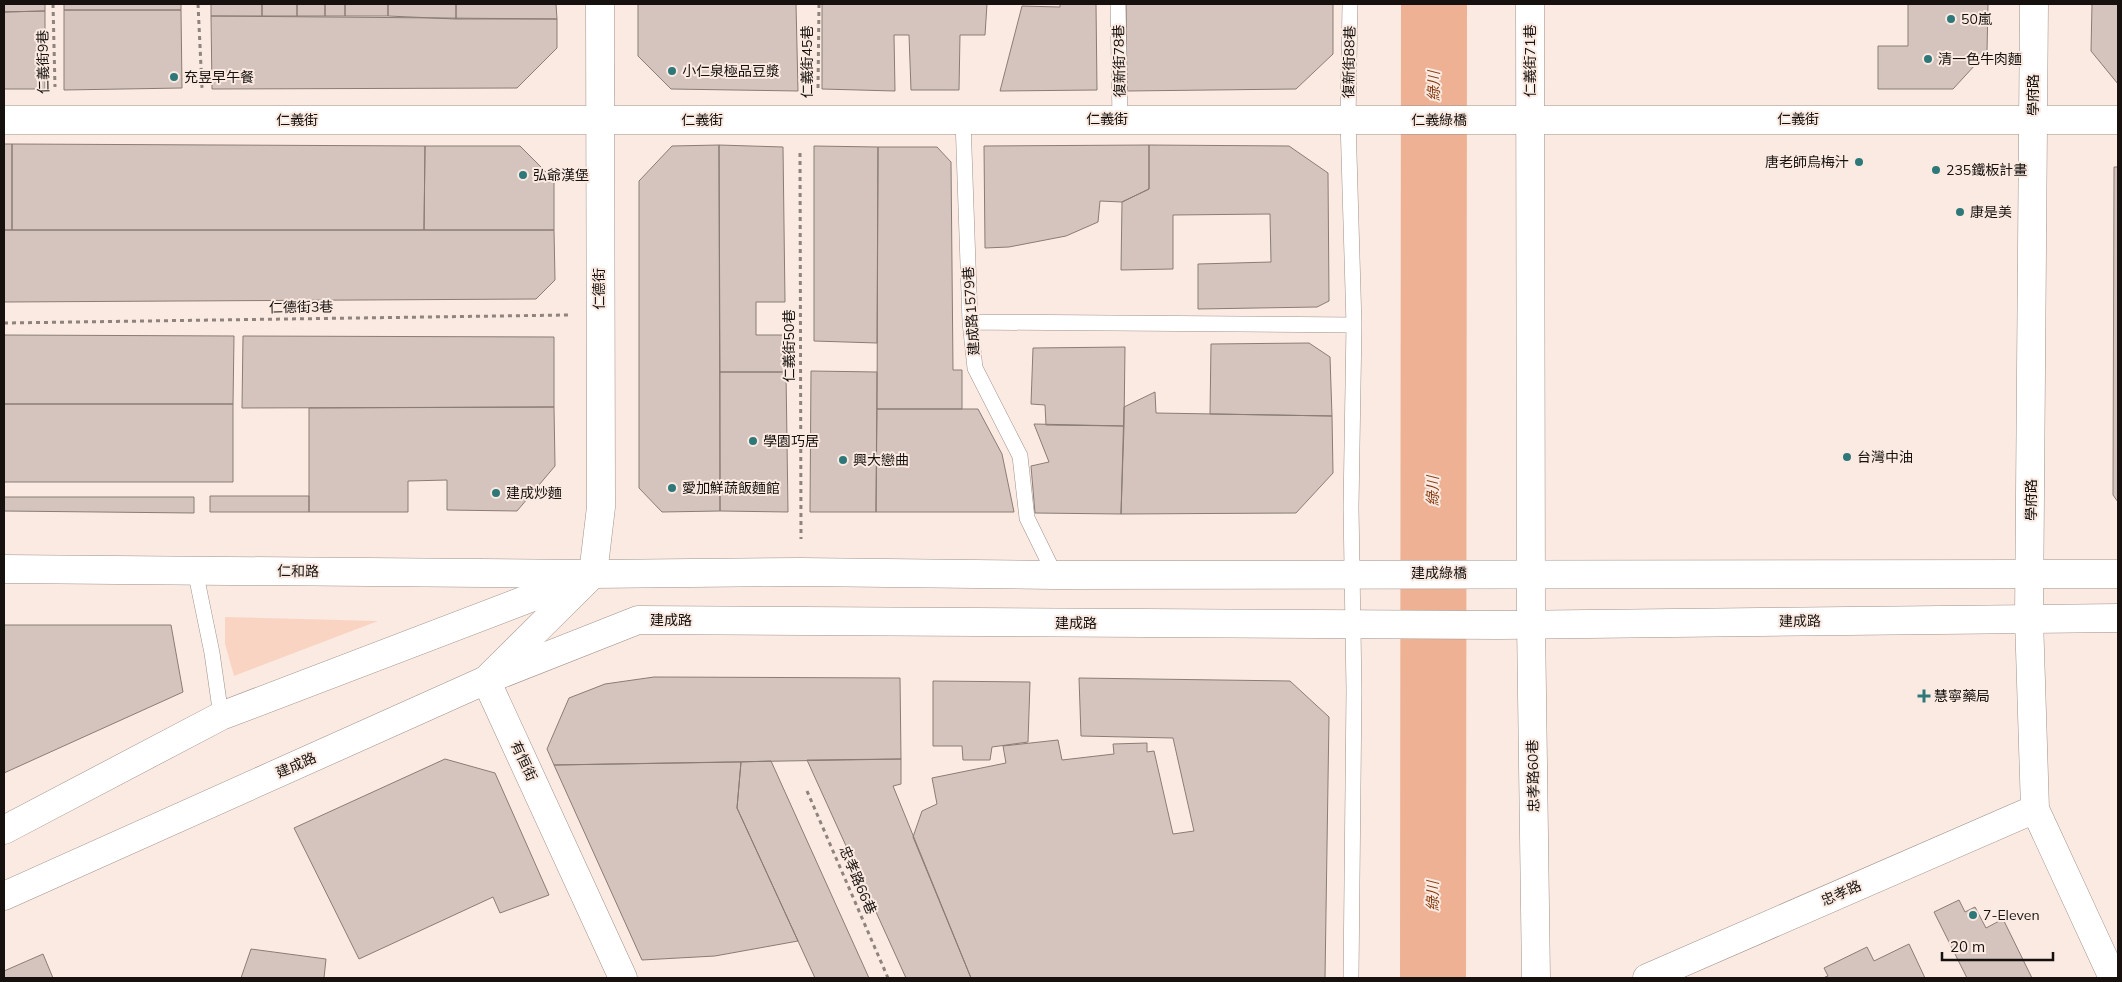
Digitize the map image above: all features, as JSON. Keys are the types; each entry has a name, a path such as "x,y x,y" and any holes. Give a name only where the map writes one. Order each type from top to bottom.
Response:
{"street":[{"name":"仁德街","path":"593,574 601,507 599,315 600,4"},
{"name":"仁義街71巷","path":"1530,4 1531,573"},
{"name":"學府路","path":"2034,4 2029,618 2035,808 2113,978"},
{"name":"仁義街","path":"4,120 963,120 1120,118 1399,120"},
{"name":"仁義街","path":"1478,120 1530,118 2118,120"},
{"name":"仁義綠橋","path":"1399,120 1478,120"},
{"name":"仁和路","path":"4,570 593,574"},
{"path":"4,830 221,716 593,574 801,572 1055,575 1352,574"},
{"name":"建成綠橋","path":"1352,574 1531,573"},
{"path":"1531,573 2118,574"},
{"name":"忠孝路60巷","path":"1531,573 1536,978"},
{"path":"486,680 593,574"},
{"name":"建成路","path":"4,896 486,680 638,620 1483,625 2118,618"},
{"name":"有恒街","path":"486,680 623,978"},
{"name":"忠孝路","path":"1647,978 2035,808"}],"lane":[{"name":"復新街78巷","path":"1118,4 1120,118"},
{"name":"復新街88巷","path":"1350,4 1348,120 1354,325 1352,625"},
{"name":"建成路1579巷","path":"963,120 970,322 975,368 1020,456 1027,518 1055,575"},
{"path":"970,322 1354,325"},
{"path":"195,570 212,653 221,716"},
{"path":"1351,978 1354,690 1352,625"}],"path":[{"name":"仁義街9巷","path":"53,4 55,120"},
{"path":"198,4 203,120"},
{"name":"仁義街45巷","path":"809,120 819,4"},
{"name":"仁義街50巷","path":"801,572 798,220 809,120"},
{"name":"仁德街3巷","path":"4,323 599,315"},
{"name":"忠孝路66巷","path":"808,791 888,978"}],"shaded area":[{"path":"225,617 378,621 234,676 225,644"}],"building":[{"path":"4,4 45,4 45,11 4,12"},
{"path":"64,4 181,4 181,10 64,10"},
{"path":"211,4 262,4 262,16 211,16"},
{"path":"262,4 297,4 297,16 262,16"},
{"path":"297,4 325,4 325,16 297,16"},
{"path":"325,4 345,4 345,16 325,16"},
{"path":"345,4 388,4 388,16 345,16"},
{"path":"388,4 456,4 456,19 388,16"},
{"path":"456,4 556,4 557,19 456,19"},
{"path":"638,4 796,4 798,91 671,89 638,56"},
{"path":"822,4 987,4 985,35 960,35 959,90 911,90 909,35 894,35 895,91 822,89"},
{"path":"1060,4 1096,4 1097,90 1000,91 1022,6 1060,7"},
{"path":"1126,4 1333,4 1333,54 1296,89 1127,91"},
{"path":"1908,4 1988,4 1987,52 1953,89 1878,89 1878,46 1908,46"},
{"path":"2092,4 2118,4 2118,84 2091,51"},
{"path":"64,10 181,10 182,88 64,90"},
{"path":"45,11 45,89 4,89 4,12"},
{"path":"211,16 557,19 557,48 517,88 212,89"},
{"path":"4,144 12,144 12,230 4,230"},
{"path":"12,144 425,146 424,230 12,230"},
{"path":"719,145 783,147 785,302 756,302 756,335 786,335 786,372 720,372"},
{"path":"719,145 720,511 662,512 639,488 639,181 672,146"},
{"path":"1149,145 1149,189 1122,202 1100,201 1098,222 1066,236 1009,247 985,248 984,146"},
{"path":"1149,145 1289,146 1328,173 1329,301 1317,307 1198,309 1198,264 1271,262 1270,214 1173,215 1173,269 1121,270 1122,202 1149,189"},
{"path":"425,146 520,146 554,180 554,230 424,230"},
{"path":"814,146 878,147 877,343 814,341"},
{"path":"878,147 937,147 951,162 953,370 962,370 962,409 877,409"},
{"path":"2114,167 2118,167 2118,502 2113,495"},
{"path":"4,230 554,230 555,280 536,299 4,302"},
{"path":"4,335 234,336 233,404 4,404"},
{"path":"243,336 554,337 554,407 242,408"},
{"path":"1309,343 1330,357 1332,416 1210,414 1211,344"},
{"path":"1125,347 1124,426 1046,425 1045,405 1031,404 1033,348"},
{"name":"興大戀曲","path":"811,371 877,372 876,512 810,512"},
{"name":"學園巧居","path":"720,372 786,372 788,512 720,511"},
{"path":"1155,392 1156,413 1332,416 1333,473 1296,513 1121,514 1124,407"},
{"path":"4,404 233,404 233,482 4,482"},
{"path":"554,407 555,466 517,511 447,510 447,480 408,481 408,512 309,512 309,408"},
{"path":"877,409 978,409 1002,454 1014,512 876,512"},
{"path":"1034,424 1124,426 1121,514 1035,513 1031,466 1049,462"},
{"path":"210,496 309,496 309,512 210,512"},
{"path":"4,497 194,497 194,513 4,511"},
{"path":"4,625 171,625 183,692 4,773"},
{"path":"654,677 900,678 901,759 554,765 547,749 569,698 605,684"},
{"path":"1079,678 1290,681 1329,717 1325,978 971,978 913,837 922,811 937,804 932,778 1006,763 1003,746 1058,740 1062,760 1114,754 1113,744 1147,743 1147,752 1154,751 1173,834 1194,831 1173,738 1081,736"},
{"path":"933,681 1030,682 1028,742 992,747 990,760 963,760 962,746 933,746"},
{"path":"445,759 495,773 549,895 500,913 493,897 359,959 294,828"},
{"path":"901,759 901,784 893,786 971,978 906,978 807,760"},
{"path":"771,761 869,978 815,978 737,808 741,762"},
{"path":"741,762 737,808 798,941 715,956 642,960 554,765"},
{"path":"1959,900 1965,912 1975,907 1986,928 2003,919 2032,978 1967,978 1934,912"},
{"path":"1909,944 1925,978 1823,978 1828,976 1824,968 1867,947 1874,961"},
{"path":"251,949 326,959 324,978 241,978"},
{"path":"43,954 53,978 4,978 4,971"}],"waterway":[{"name":"綠川","path":"1433,978 1434,4"}],"place":[{"name":"50嵐","path":"1951,19"},
{"name":"清一色牛肉麵","path":"1928,59"},
{"name":"小仁泉極品豆漿","path":"672,71"},
{"name":"充昱早午餐","path":"174,77"},
{"name":"唐老師烏梅汁","path":"1859,162"},
{"name":"235鐵板計畫","path":"1936,170"},
{"name":"弘爺漢堡","path":"523,175"},
{"name":"康是美","path":"1960,212"},
{"name":"學園巧居","path":"753,441"},
{"name":"台灣中油","path":"1847,457"},
{"name":"興大戀曲","path":"843,460"},
{"name":"愛加鮮蔬飯麵館","path":"672,488"},
{"name":"建成炒麵","path":"496,493"},
{"name":"慧寧藥局","path":"1924,696"},
{"name":"7-Eleven","path":"1973,915"}]}
